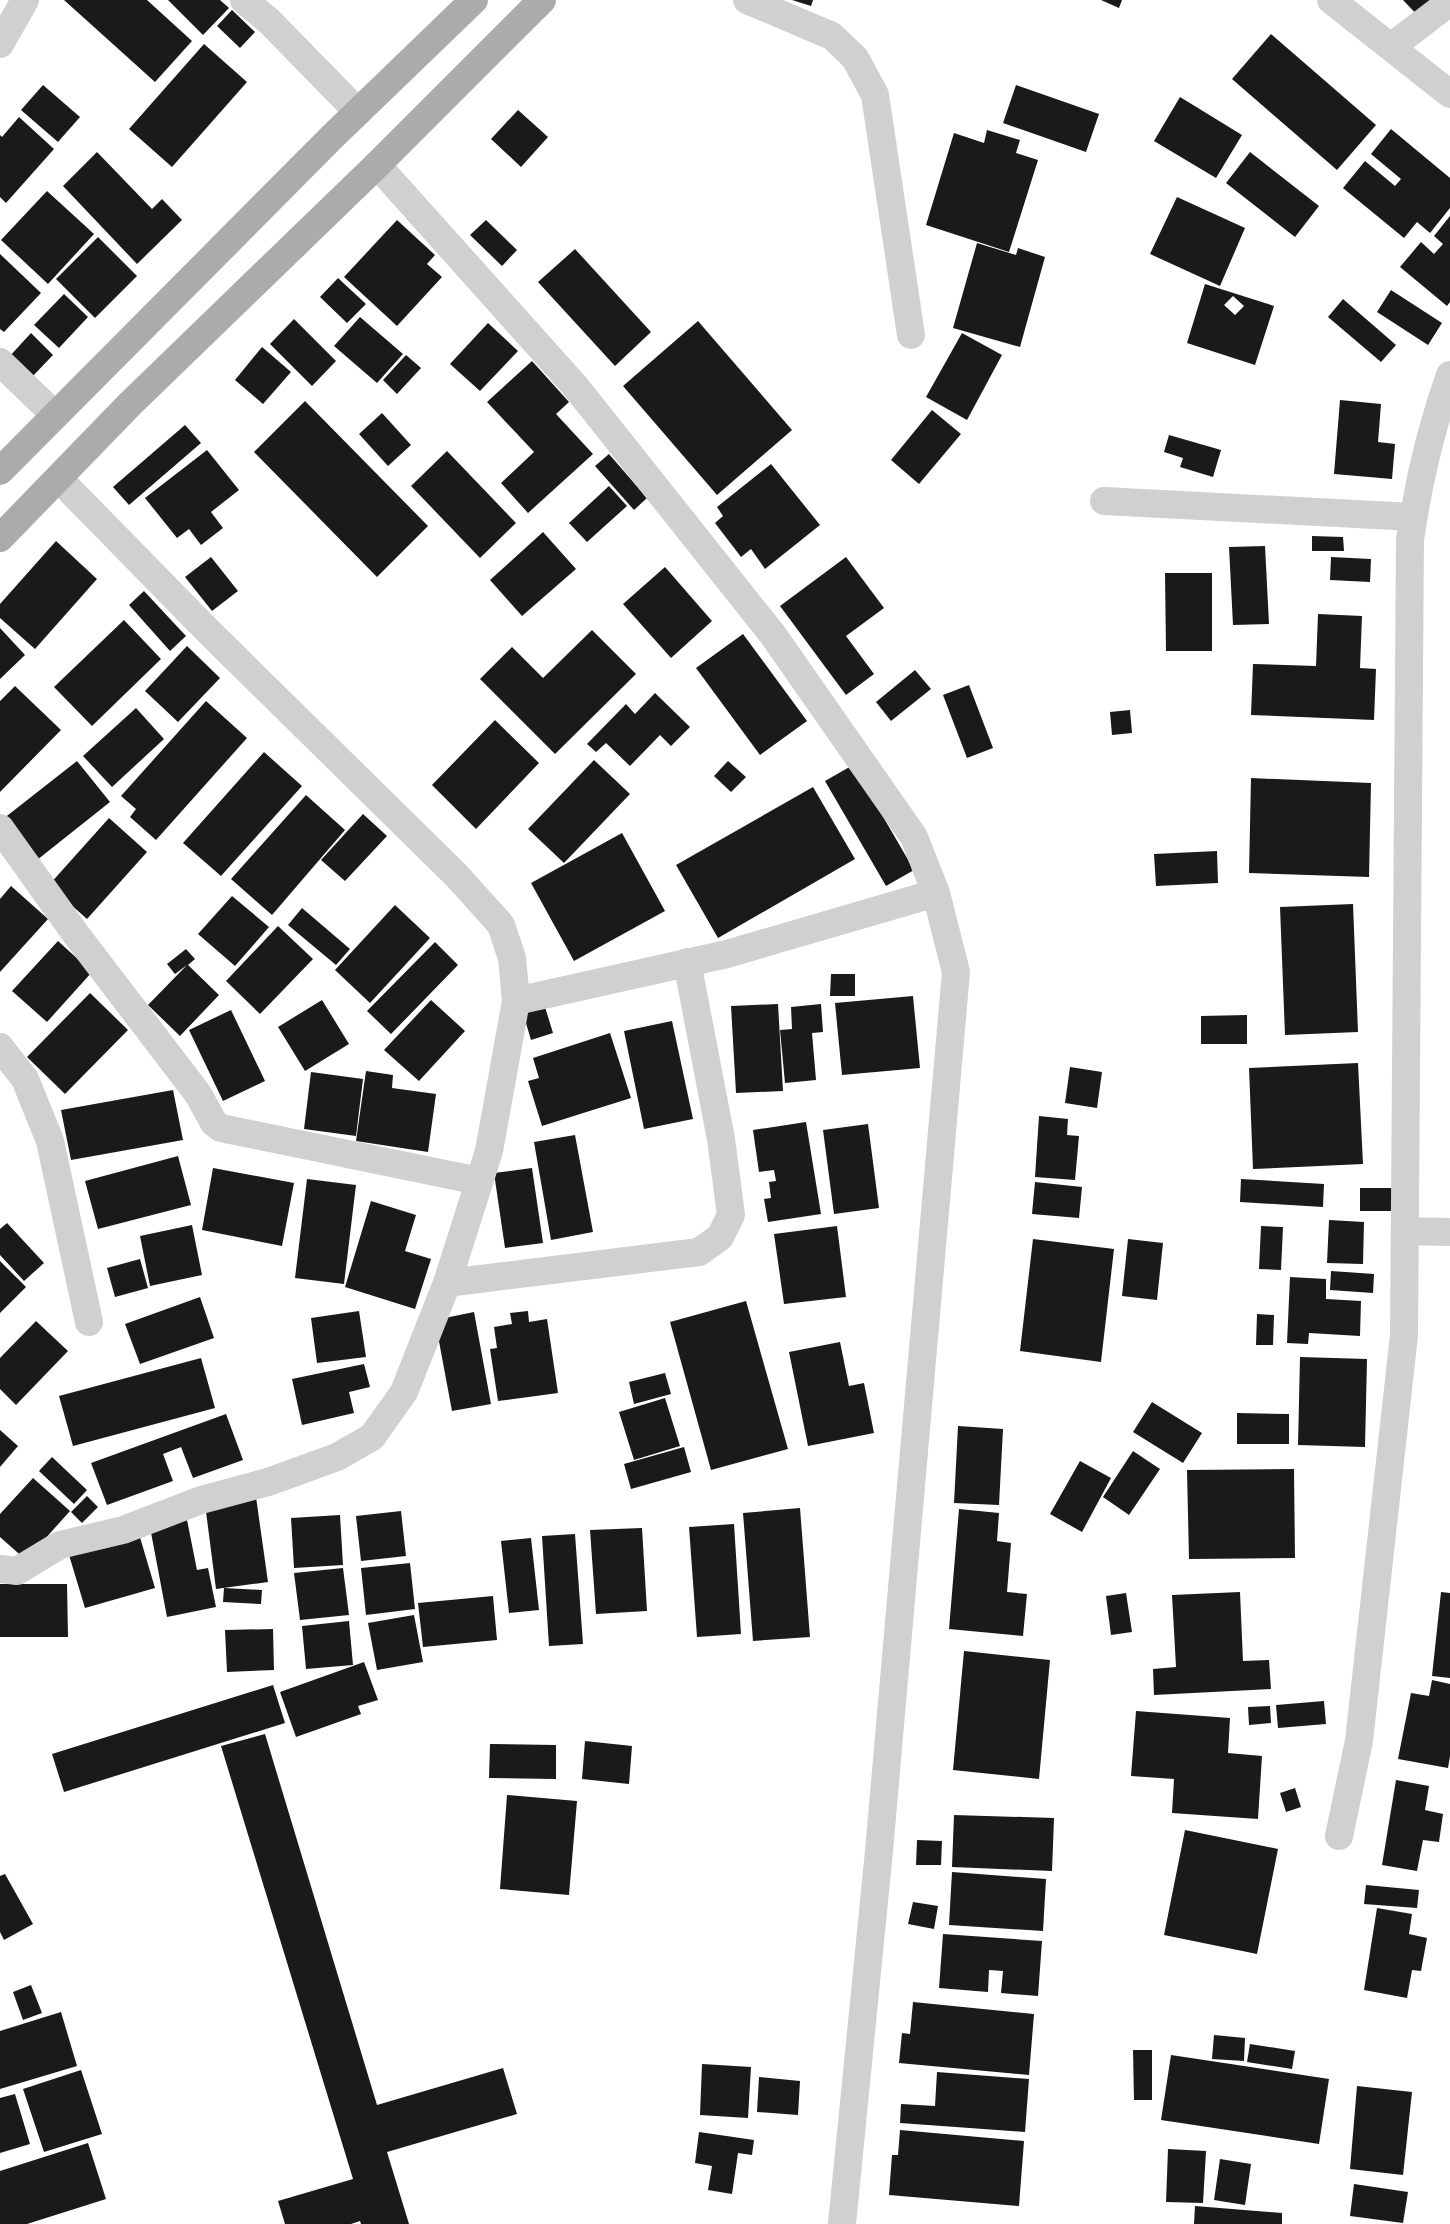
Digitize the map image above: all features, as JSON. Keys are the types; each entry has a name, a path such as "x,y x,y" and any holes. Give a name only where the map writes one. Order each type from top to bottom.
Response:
{"main road":[{"path":"0,471 358,112 474,0"},
{"path":"0,538 129,405 377,164 542,0"}],"street":[{"path":"0,44 25,0"},
{"path":"244,0 270,22 358,112"},
{"path":"747,0 832,36 855,58 875,95 911,335"},
{"path":"1331,0 1450,94"},
{"path":"1391,47 1450,2"},
{"path":"377,164 576,386 773,635 914,837 936,893 956,972 879,1851 842,2224"},
{"path":"0,362 55,415"},
{"path":"1339,1836 1360,1741 1404,1335 1410,540 1430,443 1450,375"},
{"path":"0,1569 17,1572 60,1545 123,1530 201,1500 268,1482 337,1457 372,1437 404,1392 447,1283 489,1151 516,1001 512,958 501,925 457,876 209,632 59,479"},
{"path":"1104,501 1414,517"},
{"path":"0,828 75,933 198,1094 214,1123 221,1128 479,1181"},
{"path":"516,1001 726,954 936,893"},
{"path":"447,1283 699,1252 720,1237 731,1215 721,1139 687,962"},
{"path":"0,1047 24,1079 50,1141 89,1322"},
{"path":"1406,1230 1450,1232"}],"building":[{"path":"64,0 147,0 192,41 155,82"},
{"path":"168,0 220,0 229,8 203,35"},
{"path":"792,0 813,0 811,6"},
{"path":"1101,0 1122,0 1119,8"},
{"path":"1403,0 1444,0 1422,20"},
{"path":"232,10 255,32 240,48 217,26"},
{"path":"1271,34 1376,125 1337,170 1232,79"},
{"path":"204,44 247,82 172,167 129,129"},
{"path":"43,85 80,117 58,142 21,110"},
{"path":"1016,85 1099,114 1086,152 1003,123"},
{"path":"1180,97 1242,135 1216,178 1154,141"},
{"path":"518,110 548,137 521,167 491,139"},
{"path":"19,117 54,149 6,203 0,197 0,135 2,137"},
{"path":"1391,129 1450,178 1450,208 1430,233 1417,222 1404,238 1343,188 1365,161 1395,186 1401,179 1371,154"},
{"path":"987,130 1020,140 1016,153 1038,160 1009,252 926,225 954,133 984,143"},
{"path":"97,152 152,209 162,199 182,220 137,264 63,186"},
{"path":"1250,152 1319,206 1295,237 1226,183"},
{"path":"47,191 94,234 48,284 1,240"},
{"path":"1177,197 1245,228 1220,286 1150,254"},
{"path":"1450,216 1450,302 1447,306 1400,267 1421,242 1434,254 1443,244 1434,236"},
{"path":"397,220 435,255 427,264 442,277 397,326 344,277"},
{"path":"486,220 517,250 502,266 470,235"},
{"path":"98,237 137,276 95,318 56,279"},
{"path":"977,243 1016,255 1018,248 1045,257 1020,347 953,328"},
{"path":"575,249 651,332 615,366 538,282"},
{"path":"0,254 41,293 4,332 0,329"},
{"path":"338,278 366,304 347,323 320,297"},
{"path":"1205,284 1274,306 1255,365 1187,343","holes":["1233,296 1244,306 1235,315 1224,305"]},
{"path":"1391,290 1442,323 1428,345 1377,312"},
{"path":"64,294 88,317 59,348 34,325"},
{"path":"1343,299 1396,345 1381,362 1328,317"},
{"path":"360,317 403,354 377,383 334,346"},
{"path":"294,319 336,361 312,386 270,344"},
{"path":"698,321 792,430 717,495 623,386"},
{"path":"488,323 518,351 480,391 450,364"},
{"path":"31,333 53,355 31,378 9,357"},
{"path":"962,333 1002,355 967,420 926,397"},
{"path":"262,347 291,372 263,404 235,380"},
{"path":"406,355 421,368 397,394 383,380"},
{"path":"532,361 569,402 556,414 593,454 528,513 501,483 534,452 487,402"},
{"path":"1340,400 1381,404 1378,442 1395,444 1392,479 1334,474"},
{"path":"305,401 428,526 377,577 254,452"},
{"path":"932,410 961,434 919,484 891,460"},
{"path":"382,413 411,445 388,466 359,434"},
{"path":"185,425 201,443 129,505 113,487"},
{"path":"1169,435 1221,450 1213,477 1180,467 1183,458 1164,452"},
{"path":"207,450 239,490 211,512 223,528 201,545 189,529 177,538 145,498"},
{"path":"447,451 516,523 480,558 411,486"},
{"path":"609,454 647,498 634,510 595,466"},
{"path":"771,464 820,525 765,569 751,549 741,557 715,523 723,516 717,507"},
{"path":"609,486 627,506 587,542 569,523"},
{"path":"543,532 576,569 522,616 490,580"},
{"path":"1312,536 1343,537 1344,551 1312,551"},
{"path":"56,541 97,579 35,649 0,618 0,604"},
{"path":"1265,546 1269,624 1233,625 1229,547"},
{"path":"211,557 238,591 212,611 185,577"},
{"path":"846,557 884,608 846,636 874,674 846,695 780,606"},
{"path":"1331,557 1371,559 1370,582 1330,580"},
{"path":"665,567 712,621 671,658 623,604"},
{"path":"1165,573 1212,573 1212,651 1166,651"},
{"path":"144,591 186,636 170,651 129,605"},
{"path":"1318,614 1362,616 1360,668 1376,669 1374,720 1251,715 1253,664 1316,666"},
{"path":"124,620 161,659 92,726 54,687"},
{"path":"0,628 25,655 0,679"},
{"path":"592,630 636,674 555,754 480,679 512,647 543,678"},
{"path":"743,634 807,721 760,755 696,668"},
{"path":"187,646 220,678 178,722 145,691"},
{"path":"915,670 931,689 891,721 876,702"},
{"path":"969,685 993,748 967,758 943,695"},
{"path":"15,686 61,730 0,792 0,701"},
{"path":"655,693 690,727 671,746 660,735 630,766 606,743 596,752 587,744 626,704 635,714"},
{"path":"206,701 247,738 156,840 130,817 136,809 121,796"},
{"path":"136,708 164,739 112,787 83,756"},
{"path":"1130,710 1132,733 1112,735 1110,712"},
{"path":"495,720 539,763 476,829 432,785"},
{"path":"264,752 302,786 221,876 183,843"},
{"path":"594,760 630,794 564,863 528,829"},
{"path":"77,761 110,802 37,860 3,819"},
{"path":"728,761 746,777 731,792 714,776"},
{"path":"853,765 914,870 886,886 825,781"},
{"path":"1251,778 1371,783 1369,877 1249,873"},
{"path":"813,787 855,859 718,938 676,865"},
{"path":"306,795 345,830 272,915 231,879"},
{"path":"363,814 387,836 345,881 321,860"},
{"path":"109,818 147,852 87,919 49,885"},
{"path":"622,833 665,911 574,961 531,883"},
{"path":"1217,851 1218,883 1156,886 1154,854"},
{"path":"11,886 48,919 0,972 0,899"},
{"path":"232,896 269,927 235,966 198,934"},
{"path":"1353,904 1358,1032 1285,1035 1280,907"},
{"path":"395,905 430,938 370,1003 335,970"},
{"path":"302,908 350,949 336,965 288,925"},
{"path":"278,926 313,959 260,1014 226,981"},
{"path":"58,941 92,972 47,1022 12,991"},
{"path":"435,942 458,965 391,1034 367,1011"},
{"path":"186,949 195,959 188,965 219,995 180,1036 148,1005 187,965 175,974 167,964"},
{"path":"831,974 855,974 855,996 830,996"},
{"path":"90,993 128,1030 65,1094 27,1057"},
{"path":"913,996 920,1068 842,1075 835,1003"},
{"path":"322,1000 349,1044 305,1071 278,1027"},
{"path":"431,1000 465,1031 419,1081 384,1050"},
{"path":"778,1004 783,1091 736,1093 731,1006"},
{"path":"821,1004 823,1032 812,1033 816,1080 785,1083 780,1030 792,1029 791,1007"},
{"path":"545,1007 553,1033 531,1040 523,1013"},
{"path":"231,1010 265,1081 223,1101 189,1030"},
{"path":"1247,1015 1247,1044 1201,1044 1201,1016"},
{"path":"672,1021 693,1119 644,1129 624,1031"},
{"path":"610,1033 631,1098 542,1126 528,1081 539,1078 533,1058"},
{"path":"1358,1063 1363,1164 1253,1169 1249,1068"},
{"path":"1070,1067 1102,1072 1097,1108 1065,1103"},
{"path":"366,1071 393,1075 392,1088 436,1094 428,1152 356,1141"},
{"path":"311,1072 363,1079 356,1136 304,1129"},
{"path":"173,1090 183,1140 71,1160 61,1110"},
{"path":"1039,1116 1068,1119 1067,1135 1079,1136 1075,1180 1035,1177"},
{"path":"806,1122 821,1214 768,1222 764,1199 771,1198 769,1182 776,1181 774,1170 759,1172 753,1130"},
{"path":"868,1124 879,1208 834,1214 823,1130"},
{"path":"575,1135 593,1232 551,1240 534,1142"},
{"path":"178,1156 191,1205 98,1229 85,1181"},
{"path":"213,1168 294,1183 282,1246 202,1230"},
{"path":"532,1168 543,1243 505,1248 494,1173"},
{"path":"307,1179 356,1185 344,1284 295,1278"},
{"path":"1241,1179 1324,1184 1323,1207 1240,1202"},
{"path":"1035,1182 1082,1187 1079,1218 1032,1214"},
{"path":"1360,1188 1399,1188 1399,1211 1360,1211"},
{"path":"371,1201 416,1215 405,1251 431,1259 415,1309 345,1287"},
{"path":"1329,1220 1364,1222 1363,1264 1327,1263"},
{"path":"7,1223 44,1263 24,1281 0,1255 0,1229"},
{"path":"192,1225 202,1275 150,1286 140,1236"},
{"path":"837,1226 846,1297 784,1304 774,1234"},
{"path":"1261,1226 1283,1227 1281,1270 1259,1269"},
{"path":"1033,1239 1114,1249 1101,1362 1020,1351"},
{"path":"1128,1239 1163,1243 1157,1300 1122,1296"},
{"path":"140,1259 148,1288 115,1297 107,1268"},
{"path":"0,1261 26,1287 0,1313"},
{"path":"1331,1271 1374,1274 1373,1293 1330,1290"},
{"path":"1290,1277 1326,1279 1326,1299 1361,1301 1360,1336 1309,1333 1308,1344 1287,1343"},
{"path":"200,1297 214,1338 140,1364 125,1324"},
{"path":"746,1301 788,1449 711,1470 670,1322"},
{"path":"359,1311 366,1357 317,1363 311,1318"},
{"path":"528,1311 529,1322 547,1319 558,1393 498,1401 490,1349 497,1348 494,1327 512,1324 510,1313"},
{"path":"474,1312 491,1404 452,1411 435,1320"},
{"path":"1257,1314 1274,1315 1273,1345 1256,1345"},
{"path":"36,1321 68,1351 16,1405 0,1389 0,1358"},
{"path":"840,1342 849,1386 864,1383 874,1433 808,1446 789,1352"},
{"path":"1300,1357 1367,1359 1365,1447 1298,1445"},
{"path":"201,1358 215,1408 73,1446 59,1396"},
{"path":"364,1364 370,1387 349,1392 354,1413 302,1425 292,1379"},
{"path":"665,1373 671,1394 634,1404 629,1382"},
{"path":"665,1398 680,1446 634,1460 619,1412"},
{"path":"1152,1402 1202,1433 1183,1463 1133,1432"},
{"path":"1237,1413 1289,1414 1289,1444 1237,1444"},
{"path":"226,1414 243,1460 193,1478 181,1447 163,1454 173,1481 107,1505 91,1463"},
{"path":"958,1426 1003,1429 999,1505 954,1503"},
{"path":"0,1430 18,1446 0,1467"},
{"path":"684,1447 691,1472 631,1489 624,1464"},
{"path":"1133,1451 1160,1469 1129,1515 1103,1497"},
{"path":"52,1457 87,1490 74,1504 39,1471"},
{"path":"1080,1461 1111,1478 1082,1532 1050,1514"},
{"path":"1294,1469 1295,1558 1189,1559 1187,1470"},
{"path":"33,1478 70,1511 26,1560 0,1537 0,1514"},
{"path":"87,1496 98,1507 82,1523 71,1512"},
{"path":"256,1497 268,1582 216,1589 205,1504"},
{"path":"800,1508 810,1637 753,1641 743,1513"},
{"path":"959,1509 999,1513 997,1541 1011,1543 1007,1592 1027,1594 1023,1636 949,1629"},
{"path":"401,1511 406,1556 361,1561 356,1516"},
{"path":"186,1515 197,1570 208,1568 216,1607 167,1617 149,1522"},
{"path":"340,1515 343,1565 294,1568 291,1518"},
{"path":"734,1524 741,1634 697,1637 689,1527"},
{"path":"642,1528 647,1611 596,1614 590,1530"},
{"path":"139,1534 155,1588 85,1608 69,1555"},
{"path":"575,1534 583,1644 549,1646 542,1536"},
{"path":"531,1538 539,1610 509,1613 501,1541"},
{"path":"410,1563 415,1609 366,1615 361,1568"},
{"path":"343,1568 349,1615 300,1620 294,1573"},
{"path":"0,1584 67,1584 68,1637 0,1637"},
{"path":"224,1588 262,1590 261,1604 223,1602"},
{"path":"1240,1592 1243,1661 1269,1660 1271,1689 1154,1695 1153,1669 1176,1667 1172,1595"},
{"path":"1441,1592 1450,1593 1450,1678 1432,1676"},
{"path":"1126,1593 1132,1632 1111,1635 1106,1596"},
{"path":"493,1596 497,1640 423,1647 418,1603"},
{"path":"414,1615 423,1662 377,1670 368,1623"},
{"path":"349,1621 353,1665 306,1669 302,1626"},
{"path":"273,1629 274,1670 227,1672 225,1630"},
{"path":"964,1651 1050,1660 1039,1779 953,1770"},
{"path":"364,1662 378,1700 358,1706 361,1714 296,1737 280,1692"},
{"path":"1432,1680 1450,1684 1450,1756 1448,1768 1398,1759 1411,1693 1429,1696"},
{"path":"273,1685 285,1723 64,1792 52,1754"},
{"path":"1324,1701 1326,1724 1278,1728 1276,1705"},
{"path":"1270,1706 1271,1723 1249,1725 1248,1707"},
{"path":"1136,1711 1230,1718 1228,1753 1262,1756 1258,1819 1172,1813 1174,1779 1131,1776"},
{"path":"265,1734 377,2105 503,2068 517,2114 387,2152 409,2224 361,2224 360,2221 351,2224 285,2224 278,2201 353,2179 221,1746"},
{"path":"585,1741 632,1746 629,1784 582,1779"},
{"path":"490,1744 556,1745 556,1779 489,1778"},
{"path":"1396,1780 1429,1786 1425,1810 1443,1814 1439,1842 1423,1840 1417,1871 1382,1865"},
{"path":"1295,1788 1301,1807 1286,1812 1280,1793"},
{"path":"507,1795 577,1801 569,1895 500,1889"},
{"path":"954,1815 1054,1818 1052,1871 952,1867"},
{"path":"1185,1830 1278,1849 1257,1954 1164,1935"},
{"path":"917,1840 942,1841 941,1865 916,1865"},
{"path":"952,1872 1046,1879 1043,1931 949,1925"},
{"path":"5,1874 33,1924 4,1940 0,1932 0,1876"},
{"path":"1366,1885 1419,1890 1417,1908 1364,1904"},
{"path":"913,1902 938,1906 934,1929 908,1924"},
{"path":"1377,1908 1412,1914 1409,1934 1427,1938 1421,1971 1412,1970 1407,1998 1364,1990"},
{"path":"943,1934 1042,1941 1038,1996 1001,1993 1003,1971 989,1970 988,1992 939,1988"},
{"path":"31,1985 42,2013 23,2020 13,1992"},
{"path":"913,2002 1034,2014 1029,2075 899,2063 902,2033 910,2034"},
{"path":"61,2012 77,2066 0,2089 0,2031"},
{"path":"1214,2035 1245,2038 1244,2061 1212,2059"},
{"path":"1250,2044 1295,2051 1292,2069 1247,2062"},
{"path":"1133,2050 1152,2050 1152,2100 1134,2100"},
{"path":"1171,2055 1329,2079 1319,2144 1161,2120"},
{"path":"702,2064 751,2067 748,2118 700,2115"},
{"path":"81,2070 102,2134 44,2152 23,2089"},
{"path":"937,2072 1029,2079 1025,2132 900,2123 901,2104 935,2106"},
{"path":"759,2077 800,2081 798,2115 757,2112"},
{"path":"1357,2086 1412,2092 1403,2175 1350,2169"},
{"path":"15,2094 30,2144 0,2153 0,2098"},
{"path":"900,2130 1024,2141 1019,2206 889,2195 892,2155 898,2155"},
{"path":"699,2132 754,2140 752,2155 738,2153 732,2194 708,2190 712,2166 695,2163"},
{"path":"88,2143 106,2199 27,2224 0,2224 0,2171"},
{"path":"1168,2149 1206,2151 1203,2203 1166,2202"},
{"path":"1220,2159 1251,2164 1245,2205 1214,2200"},
{"path":"1354,2184 1408,2192 1403,2223 1350,2216"},
{"path":"1195,2206 1282,2213 1282,2224 1194,2224"}]}
